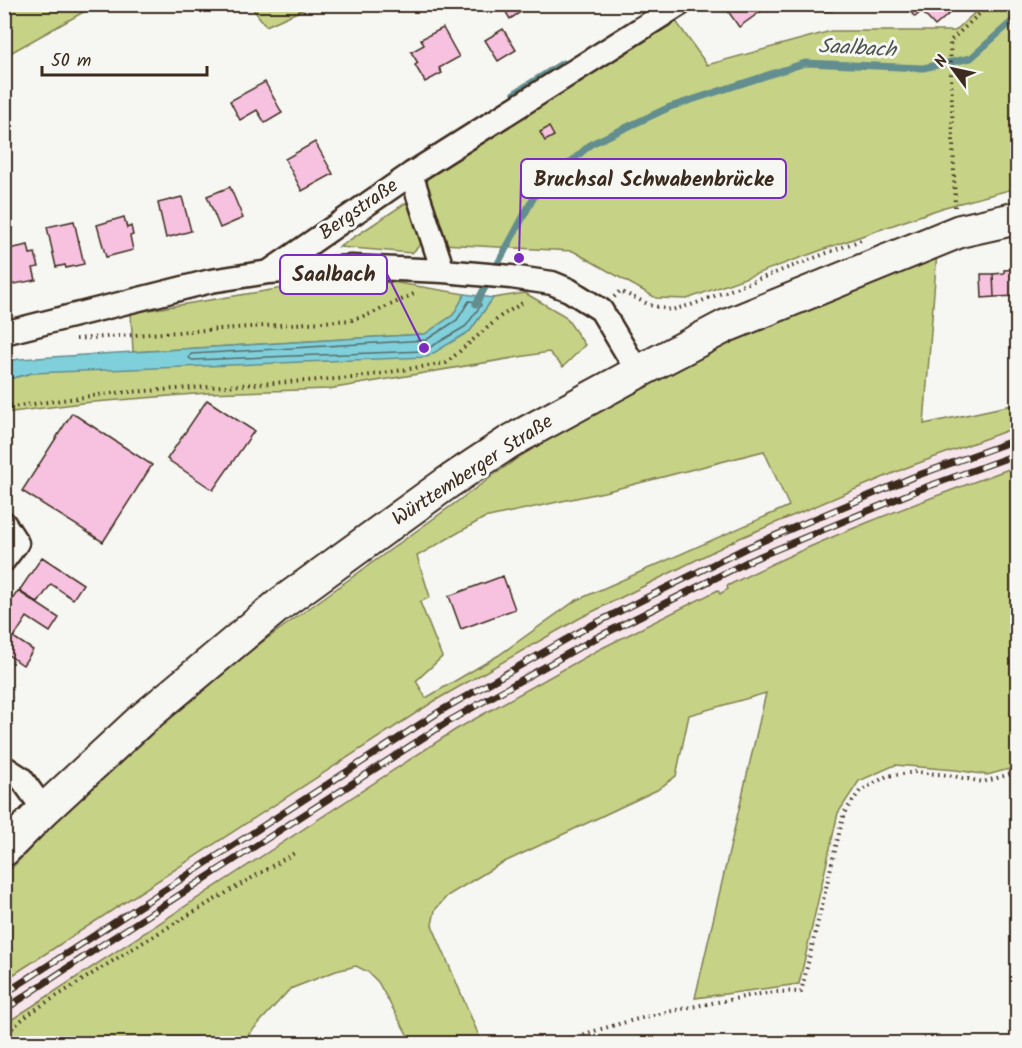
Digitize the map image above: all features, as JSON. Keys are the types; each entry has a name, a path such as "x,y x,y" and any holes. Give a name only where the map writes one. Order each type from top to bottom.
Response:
{"main road":[{"name":"Württemberger Straße","path":"4,850 139,722 279,605 447,483 509,442 726,326 960,231 1017,218"}],"street":[{"name":"Bergstraße","path":"4,333 211,281 268,272 411,174 680,4"},
{"path":"411,174 443,271"},
{"path":"268,272 351,267 443,271 552,283 569,290 601,310 638,372"},
{"path":"4,523 17,543 4,560"},
{"path":"4,767 21,778 44,810"}],"lane":[{"path":"823,4 831,4"}],"path":[{"path":"956,208 950,41 990,4"},
{"path":"945,212 966,205"},
{"path":"601,310 620,291 650,305 670,310 691,305 869,237"},
{"path":"71,340 351,320 374,313 412,296 443,271"},
{"path":"4,408 113,393 352,378 446,363 501,316 552,283"},
{"path":"555,1044 615,1025 704,1004 781,991 801,992 844,813 860,791 887,776 916,772 948,774 982,782 1017,772"},
{"path":"4,1037 31,1014 87,977 296,852"}],"shaded area":[{"path":"1017,427 1017,466 923,500 757,570 727,586 729,589 719,594 717,590 598,650 455,730 5,1024 5,980 436,700 580,618 740,538 908,467"}],"green space":[{"path":"5,4 96,4 96,5 5,56"},
{"path":"250,5 313,5 266,26"},
{"path":"983,5 1017,5 1017,188 945,207 687,299 656,298 573,251 422,243 412,253 339,247 404,204 408,204 425,173 673,17 707,65 831,31 955,31"},
{"path":"937,252 924,424 1017,404 1017,427 908,467 740,538 580,618 436,700 5,980 5,875 56,822 151,735 258,645 519,457 637,382 723,338","holes":["764,451 789,506 575,601 499,655 426,698 416,681 442,657 420,602 430,597 417,556 484,518 604,492"]},
{"path":"392,282 465,294 453,315 425,334 133,352 131,313 301,285"},
{"path":"525,293 565,316 585,345 563,367 549,352 329,389 207,393 82,403 5,413 4,380 32,373 470,331 493,298"},
{"path":"1017,466 1017,767 987,775 895,765 859,781 838,813 799,984 695,998 766,693 689,715 676,776 657,790 498,865 447,896 435,910 432,925 482,1043 412,1043 378,982 368,972 356,966 336,971 290,989 241,1043 5,1043 5,1024 455,730 598,650 718,590 720,594 728,589 727,586 798,552 943,493"}],"water":[{"path":"465,294 493,298 470,331 427,357 32,373 5,380 5,362 19,359 425,334 453,315"}],"building":[{"path":"501,4 533,4 510,19"},
{"path":"723,4 771,4 739,27"},
{"path":"904,4 930,4 915,17"},
{"path":"930,4 960,4 935,26 922,12"},
{"path":"443,28 459,57 439,68 442,73 425,82 415,65 418,63 411,52 424,45 421,39"},
{"path":"503,29 516,50 498,61 485,40"},
{"path":"265,82 282,113 265,123 257,110 240,120 230,101"},
{"path":"549,127 554,136 545,141 540,132"},
{"path":"315,142 333,174 302,191 285,159"},
{"path":"230,187 243,218 220,228 207,196"},
{"path":"182,197 191,231 166,238 158,203"},
{"path":"124,217 127,228 131,226 133,235 130,236 133,250 106,257 97,225"},
{"path":"74,221 84,264 66,268 65,265 56,267 47,227"},
{"path":"28,245 30,254 35,253 39,267 33,268 36,280 9,285 4,250"},
{"path":"1018,269 1018,296 994,297 993,274"},
{"path":"981,274 993,274 994,297 982,298"},
{"path":"207,400 254,431 213,490 167,459"},
{"path":"72,413 152,465 103,542 22,491"},
{"path":"42,557 83,584 73,599 51,584 38,603 19,591"},
{"path":"503,576 515,609 461,629 449,596"},
{"path":"18,591 59,618 50,632 27,617 14,637 4,631 4,611"},
{"path":"4,631 33,650 23,665 4,652"}],"waterway":[{"path":"649,8 655,4"},
{"name":"Saalbach","path":"476,304 536,193 591,144 670,107 805,63 923,68 971,58 1018,16"},
{"path":"515,93 563,63"}],"railway":[{"path":"4,994 442,710 586,628 746,548 913,477 1018,439"},
{"path":"4,1010 449,721 592,640 751,560 918,490 1018,454"}],"place":[{"name":"Bruchsal Schwabenbrücke","path":"519,258"},
{"name":"Saalbach","path":"424,348"}]}
